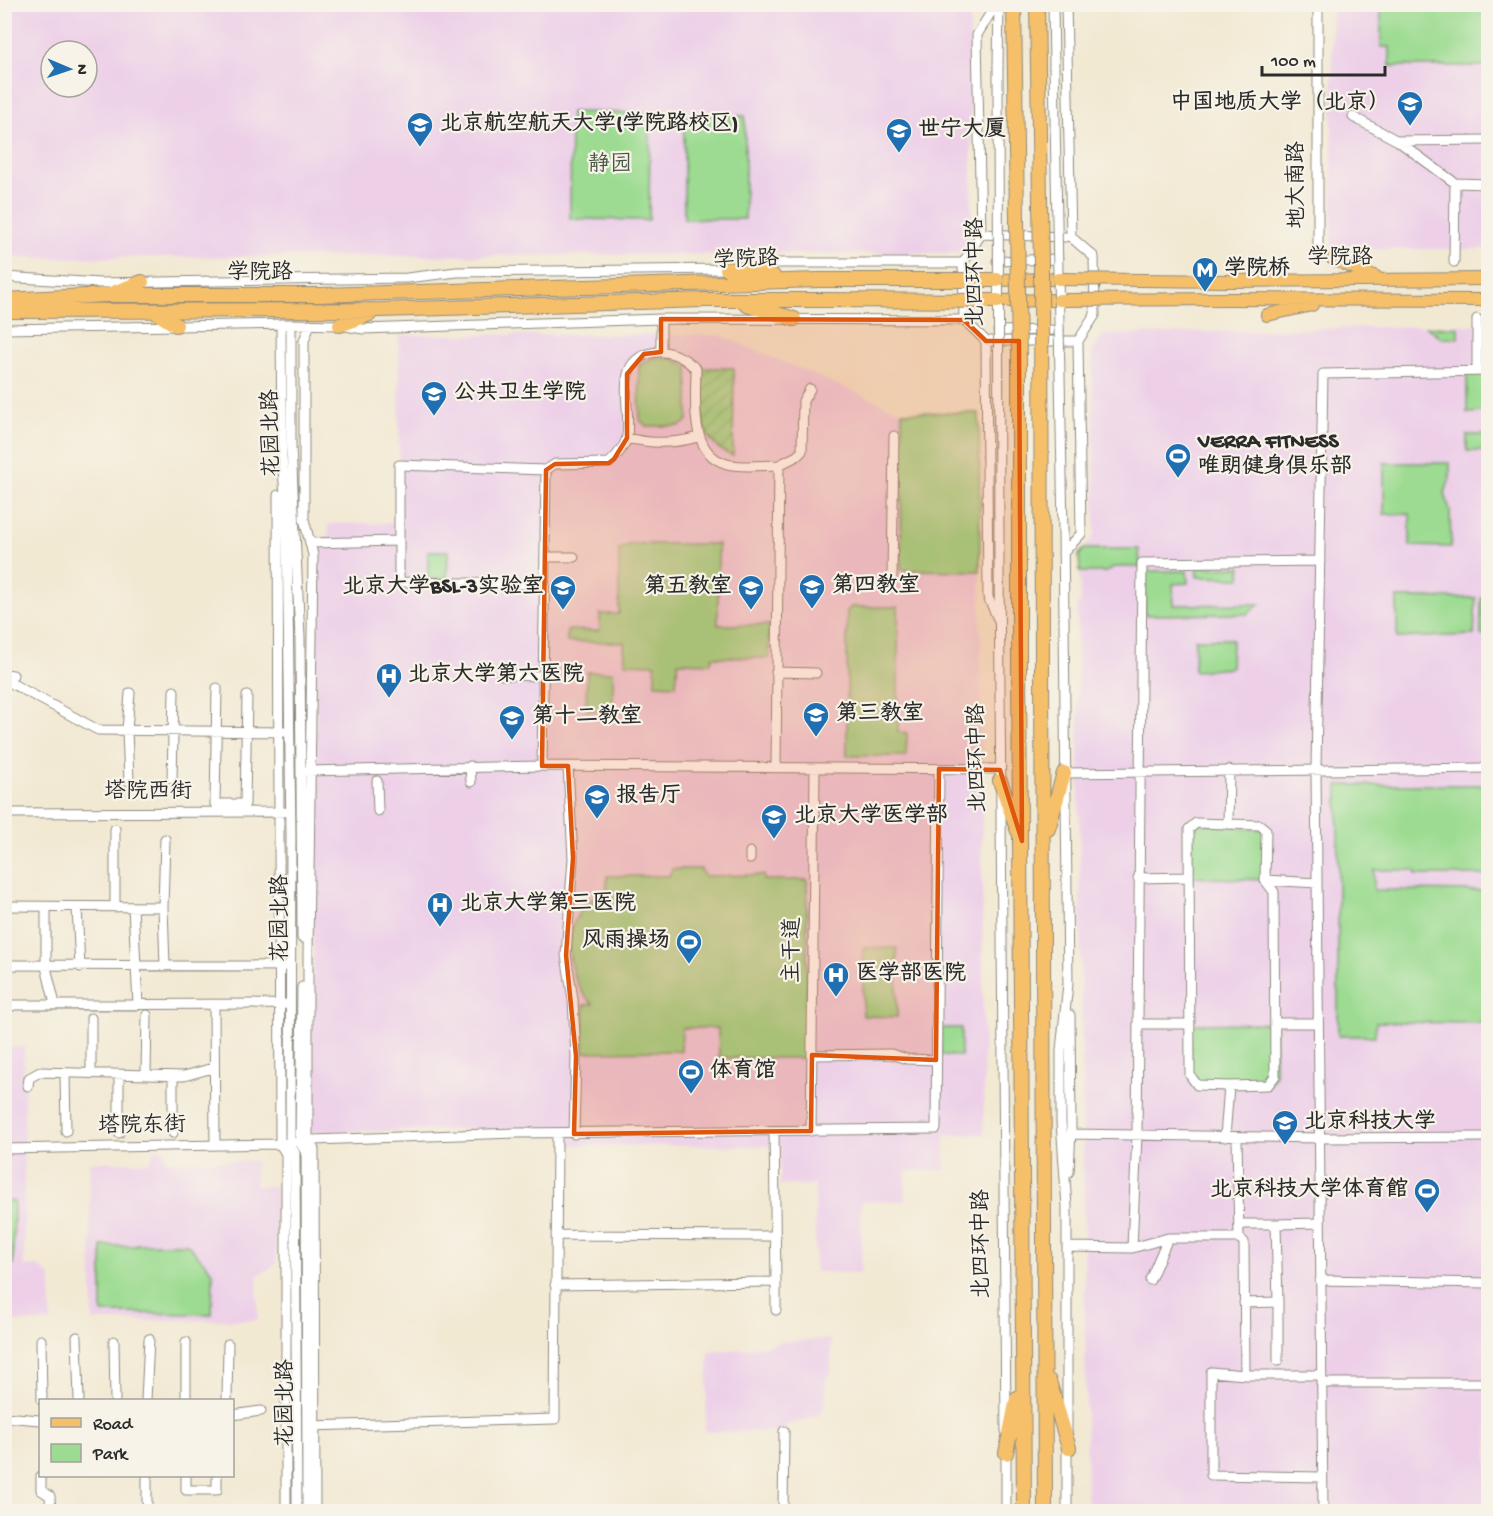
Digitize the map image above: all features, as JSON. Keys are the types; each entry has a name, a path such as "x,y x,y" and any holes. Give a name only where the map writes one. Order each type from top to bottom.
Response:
{"highway":[{"name":"北四环中路","path":"1014,4 1022,841 1023,1512"},
{"path":"1037,4 1041,265 1045,1512"},
{"path":"727,269 796,280"},
{"name":"学院路","path":"4,300 107,296 321,295 796,280 998,280"},
{"path":"107,296 142,282"},
{"name":"学院路","path":"4,313 381,310 704,300 736,302 998,301"},
{"path":"736,302 794,319"},
{"path":"340,325 381,310"},
{"path":"157,313 176,325"},
{"path":"1044,842 1064,773"},
{"path":"1000,775 1022,841"},
{"path":"1044,1366 1069,1448"},
{"path":"1006,1453 1023,1369"}],"main road":[{"path":"1333,259 1383,280"},
{"name":"学院路","path":"998,280 1488,279"},
{"path":"1268,315 1334,300"},
{"name":"学院路","path":"998,301 1488,300"}],"street":[{"name":"北四环中路","path":"998,4 997,261 1006,1512"},
{"path":"964,320 963,263 981,234 977,35 998,4"},
{"path":"1053,4 1071,1134 1067,1207"},
{"path":"1066,4 1071,237"},
{"name":"地大南路","path":"1318,4 1318,258"},
{"path":"1353,117 1398,141 1455,183 1488,183"},
{"path":"1398,141 1488,140"},
{"path":"1454,262 1455,183"},
{"path":"981,234 1071,237 1094,257 1095,315 1078,341 1081,534 1063,553"},
{"path":"997,261 1058,259"},
{"name":"学院路","path":"4,277 100,283 407,278 457,272 727,269 766,263 963,263"},
{"path":"4,329 310,324 340,325 363,329 661,319 964,320 986,341 1078,341"},
{"path":"661,319 661,352"},
{"path":"1477,320 1477,371"},
{"name":"花园北路","path":"286,324 282,456 288,523 284,732 291,812 291,966 285,1004 300,1142 295,1153 297,1512"},
{"name":"花园北路","path":"286,324 306,771"},
{"path":"310,324 304,341 304,519 313,555 306,771 300,1142 314,1149 310,1427 315,1512"},
{"path":"998,331 1059,330"},
{"path":"986,341 988,597 1000,625"},
{"path":"544,584 399,582 399,465 546,470 555,464 609,463 627,438 627,374 634,362 644,354 661,352 681,357 696,369 698,437 718,460 728,465 779,465 797,456 801,451 803,401 810,389"},
{"path":"1323,1512 1316,769 1323,374 1488,371"},
{"path":"892,577 894,435"},
{"path":"627,438 648,443 682,441 698,437"},
{"path":"776,768 779,465"},
{"path":"542,765 546,470"},
{"path":"278,495 284,732 279,812 280,966 285,1004 280,1144 286,1154 286,1512"},
{"path":"310,543 399,541"},
{"path":"545,557 574,557"},
{"path":"1132,1248 1137,1135 1142,563 1320,561"},
{"path":"776,672 816,673"},
{"path":"502,675 543,676"},
{"path":"4,682 20,687 98,730 284,732"},
{"path":"217,688 214,731 215,804 245,804 247,696"},
{"path":"172,779 171,731 174,691"},
{"path":"129,780 127,730 130,693"},
{"path":"306,771 542,765 939,769 1000,775"},
{"path":"470,766 471,782"},
{"path":"568,766 573,858 566,955 573,999 576,1056 574,1134"},
{"path":"1064,773 1488,768"},
{"name":"主干道","path":"812,1131 814,769"},
{"path":"812,1055 891,1054 907,1059 936,1059 939,769"},
{"path":"1228,824 1230,770"},
{"path":"377,781 378,811"},
{"name":"塔院西街","path":"4,813 291,812"},
{"path":"1196,823 1228,824 1260,825 1266,830 1264,880 1274,892 1275,1076 1268,1085 1197,1085 1190,1075 1189,829 1196,823"},
{"path":"115,830 115,907"},
{"path":"165,839 163,907 165,966"},
{"path":"1138,878 1189,877"},
{"path":"1264,880 1317,883"},
{"path":"4,906 163,907"},
{"path":"46,907 46,967 55,1004"},
{"path":"77,907 80,966"},
{"path":"133,907 138,1005"},
{"path":"4,966 135,968 291,966"},
{"path":"1066,1512 1069,1448 1068,1248 1060,1122 1061,1050 1068,984"},
{"path":"4,1010 14,1005 55,1004 285,1004"},
{"path":"213,1005 215,1145"},
{"path":"146,1075 147,1015"},
{"path":"91,1018 91,1073"},
{"path":"1275,1023 1317,1023"},
{"path":"1138,1024 1190,1024"},
{"path":"842,1052 887,1052"},
{"name":"塔院东街","path":"4,1149 280,1144 557,1134 936,1129 936,1059"},
{"path":"28,1086 29,1078 40,1072 184,1076 213,1068"},
{"path":"65,1073 66,1131"},
{"path":"119,1074 119,1133"},
{"path":"173,1076 173,1133"},
{"path":"1225,1137 1229,1086"},
{"path":"774,1131 776,1310"},
{"path":"310,1427 384,1422 555,1419 557,1134"},
{"path":"1071,1134 1318,1138 1488,1137"},
{"path":"1238,1137 1239,1238"},
{"path":"1239,1224 1320,1223"},
{"path":"1276,1224 1278,1361"},
{"path":"556,1235 776,1236"},
{"path":"1068,1248 1132,1248 1168,1238 1239,1238 1244,1242 1245,1375"},
{"path":"1150,1280 1168,1238"},
{"path":"1320,1280 1488,1283"},
{"path":"555,1285 776,1282"},
{"path":"1244,1303 1278,1302"},
{"path":"77,1337 79,1399"},
{"path":"146,1399 149,1339"},
{"path":"41,1340 42,1399"},
{"path":"114,1341 115,1399"},
{"path":"186,1342 186,1399"},
{"path":"227,1399 228,1344"},
{"path":"1322,1477 1211,1474 1211,1372 1321,1379 1488,1383"},
{"path":"234,1415 261,1411"},
{"path":"4,1418 39,1420"},
{"name":"花园北路","path":"307,1512 310,1427"},
{"path":"783,1512 784,1431"},
{"path":"41,1477 41,1490 50,1497 51,1512"},
{"path":"147,1477 147,1503"},
{"path":"186,1477 186,1490 217,1491 217,1477"}],"highlighted area":[{"path":"661,319 964,320 986,341 1019,341 1022,841 1000,770 939,769 936,1060 812,1055 811,1131 574,1134 576,1056 566,955 573,858 568,766 542,766 546,470 555,464 609,463 614,459 627,438 627,374 644,354 661,352"}],"shaded area":[{"name":"北京航空航天大学(学院路校区)","path":"5,5 984,5 970,6 972,234 958,253 5,258"},
{"name":"中国地质大学（北京）","path":"1332,5 1488,5 1488,249 1332,249"},
{"name":"北京科技大学","path":"1488,324 1488,1511 1087,1511 1077,604 1081,602 1079,555 1095,535 1092,351 1103,335"},
{"name":"北京大学医学部","path":"399,335 719,335 902,412 901,570 980,571 984,1134 945,1135 945,1170 906,1171 905,1201 861,1201 861,1273 815,1272 815,1185 780,1185 780,1146 565,1145 566,1128 310,1132 316,781 315,537 328,537 328,524 399,523"},
{"path":"4,1047 24,1047 24,1266 38,1266 51,1277 51,1322 5,1322"},
{"path":"154,1149 162,1149 167,1161 255,1161 255,1186 276,1186 276,1265 257,1276 258,1320 93,1321 89,1162 150,1162"},
{"path":"831,1339 831,1374 826,1378 825,1406 819,1415 786,1426 784,1431 705,1432 709,1352 769,1346 780,1342"}],"green space":[{"path":"4,5 10,5 10,97 5,97"},
{"path":"1334,5 1488,5 1488,66 1390,66 1390,47 1381,47 1381,8 1334,8"},
{"name":"静园","path":"571,112 650,113 649,220 570,219"},
{"name":"静园","path":"684,116 745,116 745,219 684,219"},
{"path":"1427,327 1458,327 1458,338 1441,338"},
{"path":"653,358 670,358 688,366 688,420 680,426 646,426 640,420 639,365"},
{"path":"703,368 734,368 733,456 711,441 706,431 702,407"},
{"path":"1467,371 1486,371 1486,412 1467,413"},
{"path":"902,412 979,413 980,571 901,570"},
{"path":"1467,435 1487,435 1487,451 1467,451"},
{"path":"1384,463 1450,463 1450,478 1445,493 1450,511 1451,547 1410,546 1410,514 1384,514"},
{"path":"631,544 718,544 718,625 769,625 769,658 712,657 711,663 678,662 676,685 655,684 655,664 625,663 624,642 567,642 567,630 600,631 600,614 619,614 619,550"},
{"path":"1084,549 1139,549 1140,567 1114,567 1107,572 1080,572 1079,555"},
{"path":"428,551 448,551 447,579 428,579"},
{"path":"1197,567 1241,567 1241,578 1197,577"},
{"path":"1145,571 1187,571 1188,583 1173,584 1174,605 1260,604 1247,614 1145,615"},
{"path":"1397,598 1476,598 1474,635 1397,638"},
{"path":"1481,598 1488,598 1488,635 1481,635"},
{"path":"851,607 898,607 898,732 907,733 906,756 847,756 847,611"},
{"path":"1195,639 1232,639 1231,668 1194,671"},
{"path":"587,672 613,672 613,710 586,710"},
{"path":"1338,785 1488,785 1488,875 1416,875 1415,870 1374,870 1374,890 1488,891 1488,1023 1376,1022 1375,1036 1338,1036"},
{"path":"1196,823 1266,830 1265,880 1189,877 1189,829"},
{"name":"风雨操场","path":"672,869 701,869 704,876 764,875 764,880 807,880 807,1058 719,1058 718,1028 682,1028 681,1051 584,1052 584,1005 593,1004 578,984 570,959 569,946 575,921 587,904 607,890 607,876 669,876"},
{"path":"863,948 897,948 897,1017 863,1016"},
{"path":"1275,1023 1275,1076 1268,1085 1197,1085 1190,1075 1190,1024"},
{"path":"941,1028 961,1028 961,1056 941,1055"},
{"path":"5,1201 14,1201 13,1264 5,1264"},
{"path":"137,1244 187,1244 213,1272 212,1314 102,1313 102,1246 137,1246"}],"place":[{"name":"中国地质大学（北京）","path":"1410,127"},
{"name":"北京航空航天大学(学院路校区)","path":"420,148"},
{"name":"世宁大厦","path":"899,154"},
{"name":"学院桥","path":"1205,293"},
{"name":"公共卫生学院","path":"434,417"},
{"name":"VERRA FITNESS 唯朗健身俱乐部","path":"1178,479"},
{"name":"第四教室","path":"812,610"},
{"name":"北京大学BSL-3实验室","path":"563,611"},
{"name":"第五教室","path":"751,611"},
{"name":"北京大学第六医院","path":"389,699"},
{"name":"第三教室","path":"816,738"},
{"name":"第十二教室","path":"512,741"},
{"name":"报告厅","path":"597,820"},
{"name":"北京大学医学部","path":"774,840"},
{"name":"北京大学第三医院","path":"440,928"},
{"name":"风雨操场","path":"689,965"},
{"name":"医学部医院","path":"836,998"},
{"name":"体育馆","path":"691,1095"},
{"name":"北京科技大学","path":"1285,1146"},
{"name":"北京科技大学体育館","path":"1427,1214"}]}
